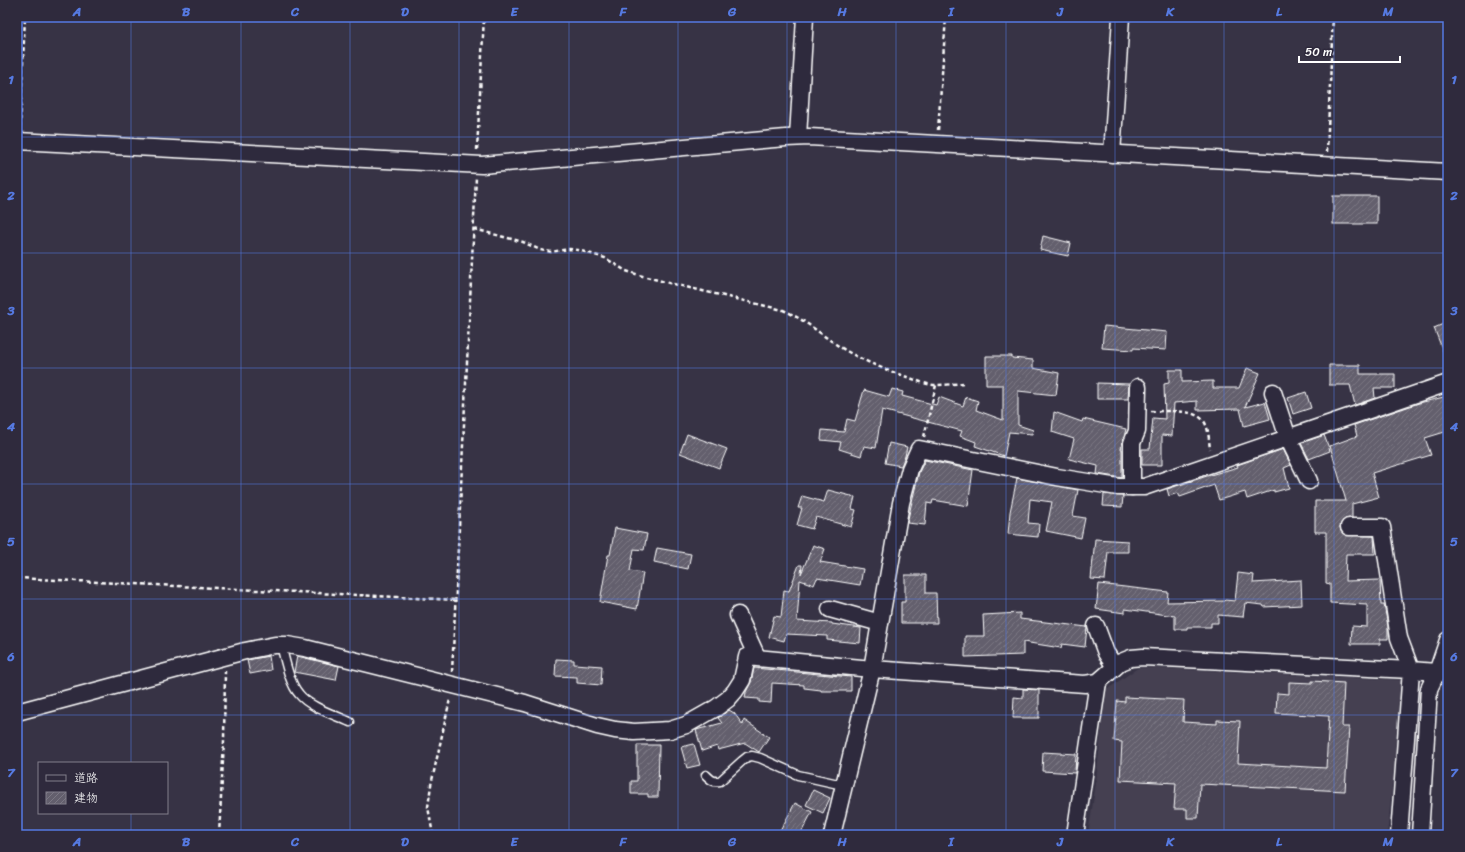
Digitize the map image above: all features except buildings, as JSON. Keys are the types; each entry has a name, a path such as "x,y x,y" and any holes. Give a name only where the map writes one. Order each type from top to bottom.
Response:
{"street":[{"path":"798,138 805,17"},
{"path":"1112,154 1121,17"},
{"path":"18,141 477,165 798,138 937,144 1448,172"},
{"path":"832,835 872,669 901,503 910,469 919,448 1057,477 1118,487 1144,487 1448,383"},
{"path":"1132,487 1132,443 1137,431 1138,387"},
{"path":"1273,392 1288,438 1309,481"},
{"path":"1349,527 1382,527 1400,638 1411,670 1399,835"},
{"path":"830,608 880,623"},
{"path":"738,614 757,657"},
{"path":"1096,626 1106,653 1115,667"},
{"path":"1420,835 1429,689 1443,672 1448,640"},
{"path":"17,712 245,651 281,645 305,648 452,684 525,703 577,720 615,730 634,732 670,730 686,725 716,708 728,699 742,680 747,656 872,669 1085,684 1098,682 1121,662 1130,658 1143,657 1443,672"},
{"path":"1075,835 1098,682"}],"lane":[{"path":"281,645 289,674 299,695 312,704 350,722"},
{"path":"706,775 715,782 720,780 747,757 752,756 760,758 798,775 843,785"}],"path":[{"path":"17,183 25,17"},
{"path":"433,835 428,807 431,785 452,684 484,17"},
{"path":"937,144 946,17"},
{"path":"1326,165 1333,17"},
{"path":"474,229 523,242 540,250 551,252 569,249 578,250 605,258 626,271 639,275 783,310 819,330 837,345 859,358 925,383 936,385 963,383"},
{"path":"921,449 936,385"},
{"path":"1138,411 1188,412 1203,420 1206,425 1212,464"},
{"path":"17,578 456,600"},
{"path":"219,835 224,741 226,656"}],"shaded area":[{"path":"1139,667 1404,680 1387,835 1088,835 1096,783 1105,691"}]}
